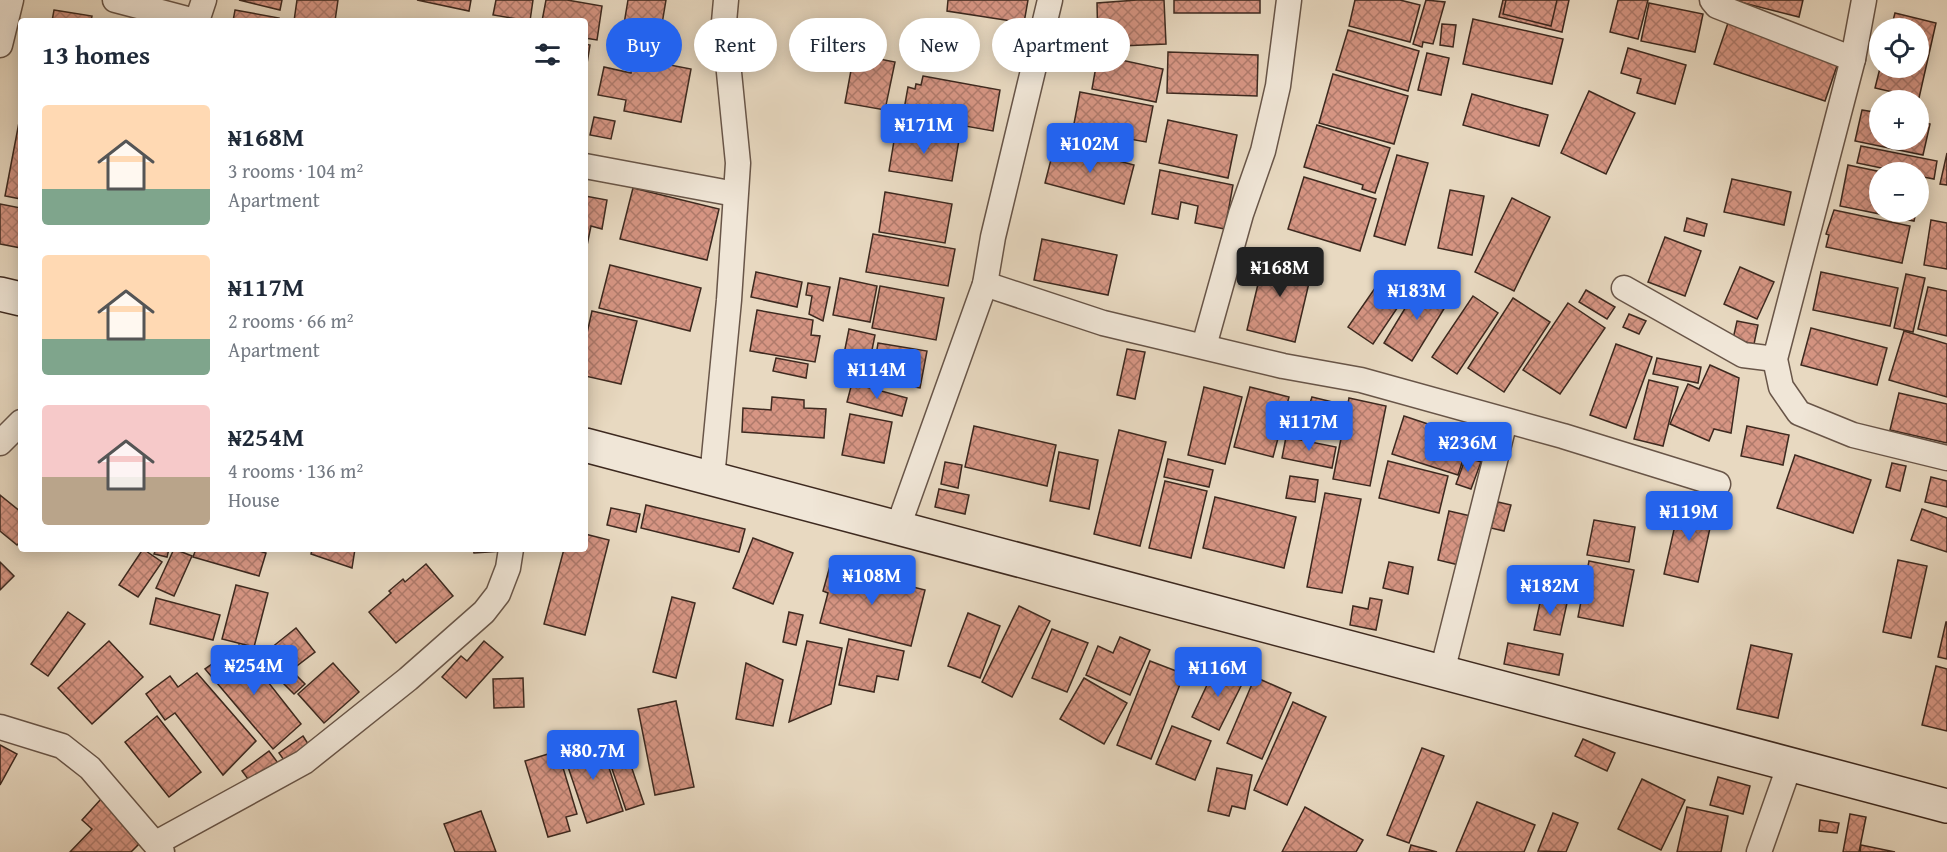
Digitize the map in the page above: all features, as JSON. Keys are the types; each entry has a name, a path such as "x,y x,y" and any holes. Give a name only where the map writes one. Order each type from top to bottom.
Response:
{"main road":[{"path":"0,294 18,298"},
{"path":"588,446 1947,806"}],"street":[{"path":"0,45 11,0"},
{"path":"115,0 184,18"},
{"path":"197,18 204,0"},
{"path":"712,478 729,300 738,163 724,22 726,0"},
{"path":"898,527 985,284 993,237 1050,0"},
{"path":"1204,346 1241,214 1263,151 1278,86 1289,0"},
{"path":"1712,0 1717,6 1853,59"},
{"path":"1864,0 1853,59 1775,359 1780,387 1799,413 1853,435 1947,458"},
{"path":"588,167 735,194"},
{"path":"985,284 1103,324 1283,366 1361,380 1718,484"},
{"path":"1624,288 1743,355 1775,359"},
{"path":"1442,672 1505,421"},
{"path":"0,443 18,425"},
{"path":"0,727 62,746 90,768 159,848 304,762 408,679 484,612 498,594 508,568 511,552"},
{"path":"1759,852 1790,764"}],"building":[{"path":"239,0 282,0 280,10"},
{"path":"297,0 338,0 335,18 294,18"},
{"path":"417,0 471,0 469,11"},
{"path":"496,0 533,0 530,18 493,15"},
{"path":"546,0 567,0 602,6 597,40 588,38 588,18 543,18"},
{"path":"628,0 666,0 663,18 625,18"},
{"path":"948,0 1028,0 1025,18 992,18 947,11"},
{"path":"1164,0 1166,44 1130,46 1130,18 1097,18 1097,3"},
{"path":"1174,0 1260,0 1260,13 1174,13"},
{"path":"1355,0 1400,0 1420,5 1410,42 1349,26"},
{"path":"1426,0 1445,2 1433,44 1423,42 1422,47 1413,44"},
{"path":"1503,0 1569,0 1562,32 1499,17"},
{"path":"1506,0 1557,0 1551,26 1503,14"},
{"path":"1618,0 1648,0 1638,39 1610,32"},
{"path":"1732,0 1803,0 1799,17"},
{"path":"1649,3 1703,14 1695,52 1641,41"},
{"path":"54,10 92,16 92,18 53,18"},
{"path":"235,10 279,18 234,18"},
{"path":"1895,13 1916,18 1894,18"},
{"path":"1473,19 1563,39 1552,84 1463,64"},
{"path":"1929,21 1936,23 1929,54"},
{"path":"1728,23 1839,60 1825,101 1714,64"},
{"path":"1442,24 1456,25 1453,47 1440,45"},
{"path":"1348,30 1419,51 1408,91 1336,70"},
{"path":"1628,48 1686,65 1675,104 1637,93 1641,79 1621,73"},
{"path":"1168,52 1258,55 1257,96 1167,93"},
{"path":"1427,53 1449,58 1441,95 1418,90"},
{"path":"887,60 895,62 885,110 845,103 851,72 887,72"},
{"path":"1130,62 1163,69 1156,102 1092,89 1095,72 1130,72"},
{"path":"604,67 606,72 682,72 682,67 691,69 681,122 624,111 626,100 598,95"},
{"path":"1333,74 1408,96 1394,144 1319,123"},
{"path":"923,76 1000,90 993,131 903,115 908,87 915,89 916,84 921,85"},
{"path":"1878,78 1924,78 1921,90 1875,88"},
{"path":"1589,91 1635,113 1606,174 1561,153"},
{"path":"1080,92 1153,106 1146,142 1073,129"},
{"path":"1472,94 1548,115 1539,146 1463,125"},
{"path":"1862,110 1869,111 1869,144 1855,141"},
{"path":"594,117 615,121 611,139 590,135"},
{"path":"1168,120 1237,135 1228,178 1159,163"},
{"path":"1317,125 1390,148 1375,193 1362,189 1363,185 1304,167"},
{"path":"18,128 18,198 5,196"},
{"path":"896,129 959,140 952,181 889,171"},
{"path":"1055,144 1134,165 1124,204 1045,183"},
{"path":"1861,146 1869,148 1869,150 1881,150 1937,161 1934,179 1929,178 1929,162 1869,162 1869,165 1857,163"},
{"path":"1899,150 1924,150 1923,155"},
{"path":"1947,153 1947,185 1940,184"},
{"path":"1397,155 1428,163 1405,245 1374,236"},
{"path":"1848,165 1869,169 1869,212 1840,206"},
{"path":"1160,170 1233,185 1225,229 1195,223 1198,206 1181,202 1178,219 1152,214"},
{"path":"1304,177 1376,199 1360,251 1288,229"},
{"path":"1732,179 1791,192 1784,225 1724,212"},
{"path":"633,188 719,209 707,260 620,239"},
{"path":"1450,190 1484,196 1472,255 1438,248"},
{"path":"885,192 952,204 945,243 879,232"},
{"path":"588,197 607,200 602,229 591,226 588,240"},
{"path":"1512,198 1550,217 1514,291 1475,272"},
{"path":"0,204 18,207 18,247 0,244"},
{"path":"1834,210 1869,217 1869,222 1891,222 1910,226 1902,263 1826,247 1829,235 1826,234"},
{"path":"1687,218 1707,224 1704,236 1684,231"},
{"path":"1931,220 1947,223 1947,269 1924,265"},
{"path":"873,234 955,249 948,286 866,272"},
{"path":"1665,237 1701,251 1685,296 1648,282"},
{"path":"1042,239 1117,255 1108,295 1034,280"},
{"path":"1265,255 1313,266 1295,342 1247,330"},
{"path":"610,265 701,288 690,331 599,308"},
{"path":"1740,267 1774,282 1757,319 1724,304"},
{"path":"756,272 802,282 797,307 751,297"},
{"path":"1821,272 1898,288 1890,326 1813,310"},
{"path":"1906,274 1925,278 1913,332 1894,328"},
{"path":"840,278 877,286 870,322 833,315"},
{"path":"1382,278 1406,295 1373,344 1348,327"},
{"path":"1421,282 1450,299 1412,361 1384,343"},
{"path":"808,283 830,287 823,321 809,314 812,296 806,295"},
{"path":"880,286 944,298 936,340 872,328"},
{"path":"1928,287 1947,291 1947,336 1918,329"},
{"path":"1586,290 1615,307 1607,319 1579,302"},
{"path":"1473,296 1498,313 1457,374 1432,357"},
{"path":"1513,298 1550,322 1504,392 1468,368"},
{"path":"1568,303 1605,328 1560,394 1523,370"},
{"path":"757,310 813,320 811,335 820,336 815,362 750,351"},
{"path":"592,311 637,321 621,384 588,377 588,329"},
{"path":"1629,314 1646,321 1639,334 1623,327"},
{"path":"1737,321 1758,325 1754,344 1733,339"},
{"path":"1811,328 1887,348 1877,385 1801,365"},
{"path":"849,329 875,335 867,375 841,369"},
{"path":"1904,331 1947,344 1947,397 1889,380"},
{"path":"878,343 927,351 920,388 872,380"},
{"path":"1616,344 1652,357 1626,428 1590,415"},
{"path":"1127,349 1145,352 1135,399 1117,395"},
{"path":"776,358 808,364 806,378 773,371"},
{"path":"1657,358 1701,367 1698,383 1653,374"},
{"path":"1710,365 1739,378 1731,433 1714,429 1709,441 1670,424 1688,384 1699,389"},
{"path":"1649,380 1678,387 1663,446 1634,439"},
{"path":"852,383 907,398 902,416 847,402"},
{"path":"1204,387 1242,397 1225,464 1188,455"},
{"path":"1250,387 1289,397 1273,457 1234,447"},
{"path":"1899,393 1947,404 1947,443 1890,430"},
{"path":"772,397 804,400 804,408 826,409 824,438 742,432 743,408 771,410"},
{"path":"1312,397 1345,405 1338,433 1315,428 1319,412 1308,409"},
{"path":"1349,398 1386,406 1370,486 1333,479"},
{"path":"850,414 892,422 884,463 842,455"},
{"path":"1404,416 1470,438 1458,475 1392,454"},
{"path":"974,426 1056,445 1047,486 965,467"},
{"path":"1747,426 1789,435 1783,465 1741,456"},
{"path":"1119,430 1166,442 1140,546 1094,534"},
{"path":"1286,437 1336,447 1332,468 1282,458"},
{"path":"1059,452 1098,460 1089,509 1050,501"},
{"path":"1795,455 1871,480 1853,533 1777,508"},
{"path":"1466,457 1481,462 1471,489 1456,484"},
{"path":"1168,459 1213,470 1209,487 1164,477"},
{"path":"1388,461 1448,476 1439,513 1379,498"},
{"path":"945,462 962,465 958,488 941,484"},
{"path":"1892,463 1906,466 1900,491 1886,487"},
{"path":"1290,476 1318,480 1315,502 1286,498"},
{"path":"1931,477 1947,481 1947,507 1925,502"},
{"path":"1165,481 1207,491 1191,558 1149,548"},
{"path":"939,489 969,495 965,514 935,507"},
{"path":"1325,493 1361,499 1342,593 1307,587"},
{"path":"0,495 18,510 18,544 0,531"},
{"path":"1215,497 1296,517 1284,568 1203,548"},
{"path":"1498,502 1511,505 1504,531 1491,528"},
{"path":"1680,503 1714,510 1698,582 1664,574"},
{"path":"646,505 745,529 739,552 641,528"},
{"path":"611,508 640,514 636,532 607,525"},
{"path":"1922,509 1947,518 1947,552 1911,540"},
{"path":"1449,511 1471,516 1459,565 1438,560"},
{"path":"1594,520 1635,527 1629,562 1587,555"},
{"path":"588,535 609,540 585,635 544,624 563,552 588,552"},
{"path":"753,538 793,553 773,604 733,588"},
{"path":"141,552 147,552 162,562 138,597 119,585"},
{"path":"155,552 168,552 167,557 154,554"},
{"path":"173,552 182,552 192,556 174,596 156,588"},
{"path":"195,552 266,553 259,576 193,557"},
{"path":"311,552 355,552 352,568 311,554"},
{"path":"1898,560 1927,566 1911,638 1883,632"},
{"path":"1589,561 1634,570 1623,626 1578,617"},
{"path":"0,562 14,576 0,590"},
{"path":"1389,562 1413,567 1408,594 1383,588"},
{"path":"426,564 453,596 396,643 369,612 403,579 405,582"},
{"path":"830,566 925,590 911,646 820,623 828,593 823,591"},
{"path":"236,585 268,593 254,647 222,639"},
{"path":"672,597 695,603 676,678 653,672"},
{"path":"156,598 220,615 213,640 150,624"},
{"path":"1370,598 1382,600 1376,630 1350,625 1353,606 1368,609"},
{"path":"1541,598 1567,603 1560,635 1534,630"},
{"path":"1019,606 1050,621 1012,697 982,682"},
{"path":"68,612 85,624 48,676 31,664"},
{"path":"789,612 803,615 796,645 783,642"},
{"path":"968,613 1000,626 980,678 948,666"},
{"path":"1947,622 1947,659 1938,657"},
{"path":"296,628 315,652 285,675 266,652"},
{"path":"1052,629 1088,643 1067,692 1032,678"},
{"path":"1120,637 1150,650 1130,695 1086,675 1098,646 1113,653"},
{"path":"849,639 904,651 898,680 877,676 874,692 839,685"},
{"path":"109,641 143,677 92,724 58,688"},
{"path":"484,641 503,657 466,698 442,677 461,656 467,661"},
{"path":"807,641 842,648 831,704 789,722"},
{"path":"1508,643 1563,654 1559,675 1504,664"},
{"path":"239,645 301,724 273,749 205,669"},
{"path":"1751,645 1792,654 1778,718 1737,709"},
{"path":"1150,661 1184,674 1151,759 1117,745"},
{"path":"333,663 359,692 324,723 298,694"},
{"path":"746,663 783,680 773,726 736,719"},
{"path":"1216,666 1244,680 1219,730 1192,717"},
{"path":"1936,666 1947,669 1947,731 1922,725"},
{"path":"197,673 256,741 223,775 175,713 165,720 146,694 170,676 178,687"},
{"path":"295,674 305,684 294,694 284,684"},
{"path":"1255,677 1291,693 1262,759 1227,743"},
{"path":"523,678 524,707 494,708 493,679"},
{"path":"1084,678 1127,703 1104,744 1060,719"},
{"path":"676,701 694,787 655,795 638,709"},
{"path":"1293,702 1326,717 1287,805 1254,790"},
{"path":"157,716 201,772 169,797 125,742"},
{"path":"1172,726 1211,741 1195,780 1156,764"},
{"path":"303,736 312,750 288,766 279,753"},
{"path":"1583,739 1615,753 1607,771 1575,756"},
{"path":"600,740 623,811 587,823 563,752"},
{"path":"0,745 17,754 0,785"},
{"path":"1422,748 1444,756 1409,843 1387,835"},
{"path":"269,751 278,763 251,783 242,771"},
{"path":"558,751 577,814 566,817 570,831 548,837 525,761"},
{"path":"626,751 644,804 626,810 608,757"},
{"path":"1217,768 1252,775 1245,809 1232,806 1229,816 1208,811"},
{"path":"1718,777 1750,786 1743,814 1710,805"},
{"path":"1642,779 1685,800 1661,850 1618,829"},
{"path":"101,799 144,839 131,852 70,852 92,829 82,820"},
{"path":"1477,802 1535,825 1524,852 1456,852"},
{"path":"1305,807 1363,840 1356,852 1282,852"},
{"path":"1687,807 1728,816 1721,852 1677,852"},
{"path":"481,811 496,852 455,852 444,824"},
{"path":"1553,813 1578,823 1566,852 1538,851"},
{"path":"1850,814 1866,817 1859,852 1843,852"},
{"path":"1820,820 1839,823 1837,833 1819,831"},
{"path":"1411,845 1437,852 1409,852"},
{"path":"1861,845 1895,852 1860,852"}]}
